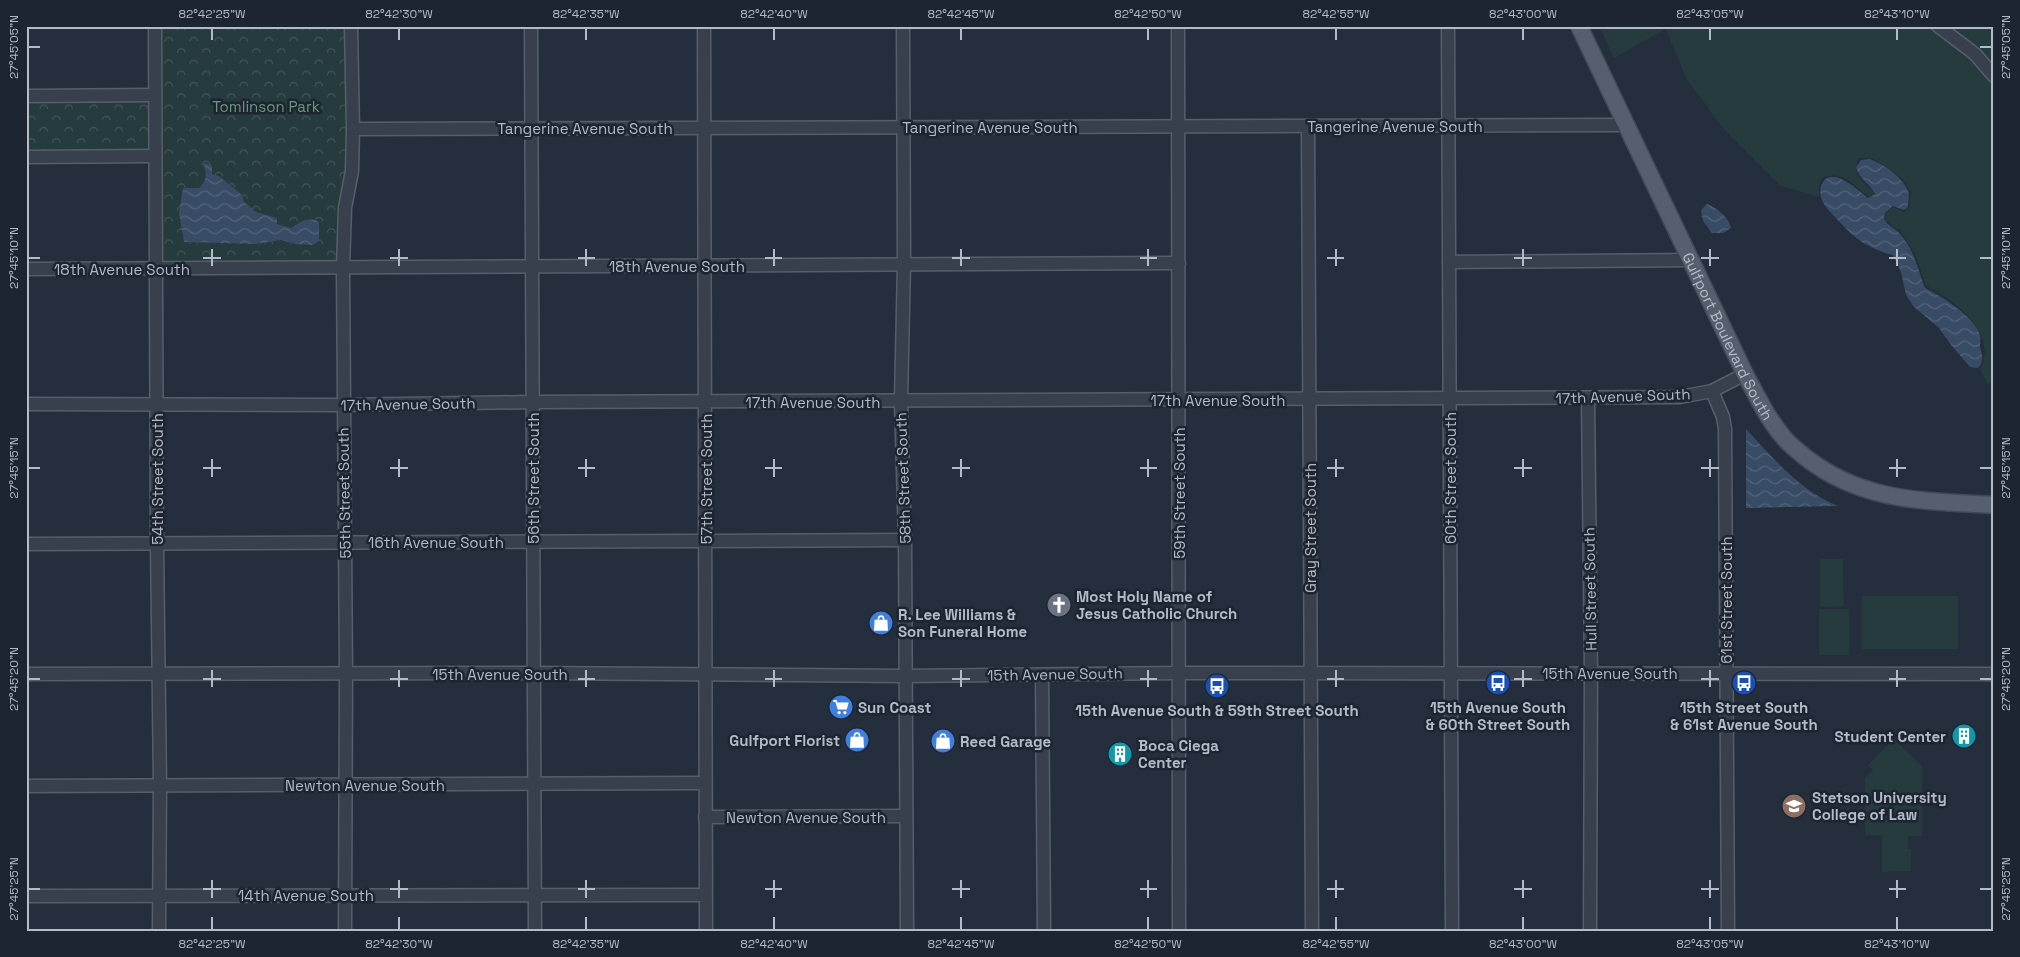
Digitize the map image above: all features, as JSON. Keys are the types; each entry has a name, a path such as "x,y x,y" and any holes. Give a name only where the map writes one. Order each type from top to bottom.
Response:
{"main road":[{"name":"Gulfport Boulevard South","path":"1579,26 1691,260 1708,300 1771,422 1786,441 1823,471 1854,486 1880,494 1944,502 1994,505"}],"street":[{"name":"54th Street South","path":"155,26 157,269 156,543 160,786 159,931"},
{"name":"55th Street South","path":"345,931 346,674 343,268 345,208 352,171 351,26"},
{"name":"56th Street South","path":"531,26 535,931"},
{"name":"57th Street South","path":"704,26 706,541 704,783 706,931"},
{"name":"58th Street South","path":"903,26 904,264 901,401 905,540 907,931"},
{"name":"59th Street South","path":"1178,26 1179,931"},
{"name":"60th Street South","path":"1448,26 1452,931"},
{"path":"1938,26 1975,54 1994,76"},
{"path":"26,96 155,95"},
{"name":"Tangerine Avenue South","path":"353,129 1627,125"},
{"name":"Gray Street South","path":"1308,126 1312,931"},
{"path":"26,156 155,156"},
{"path":"1450,262 1691,260"},
{"name":"18th Avenue South","path":"26,269 1178,263"},
{"name":"17th Avenue South","path":"26,404 343,405 533,402 1680,397 1712,391 1745,374"},
{"name":"61st Street South","path":"1712,391 1724,417 1725,430 1728,931"},
{"name":"Hull Street South","path":"1588,398 1591,673 1590,931"},
{"name":"16th Avenue South","path":"26,544 905,540"},
{"name":"15th Avenue South","path":"26,674 534,673 906,676 1179,673 1994,674"},
{"path":"1042,675 1044,931"},
{"name":"Newton Avenue South","path":"26,786 704,783"},
{"name":"Newton Avenue South","path":"705,817 906,816"},
{"name":"14th Avenue South","path":"26,896 345,894 705,895"}],"green space":[{"name":"Tomlinson Park","path":"160,26 346,26 346,176 339,262 162,263","holes":["204,164 212,174 219,176 242,195 244,202 256,212 277,218 277,224 291,228 298,223 295,244 281,240 255,244 184,242 183,188 199,188 205,177"]},
{"path":"1599,26 1994,26 1994,382 1987,384 1980,369 1985,356 1984,343 1971,319 1949,299 1926,286 1915,254 1900,230 1885,220 1886,213 1893,207 1904,212 1909,208 1911,192 1902,178 1872,158 1858,158 1856,164 1857,173 1861,180 1873,191 1873,195 1869,197 1848,180 1836,176 1822,178 1819,185 1819,197 1781,186 1724,129 1687,80 1666,29 1614,58"},
{"path":"26,101 151,101 151,151 145,151 145,149 26,150"},
{"path":"1820,559 1843,559 1844,606 1820,607"},
{"path":"1862,596 1958,596 1958,649 1862,649"},
{"path":"1819,609 1849,609 1849,655 1819,655"},
{"path":"1894,739 1922,766 1922,836 1908,836 1908,849 1911,849 1911,871 1882,872 1882,835 1865,835 1865,779 1873,770 1868,765"}],"water":[{"path":"1870,159 1892,172 1902,181 1908,191 1908,207 1904,210 1893,206 1885,213 1884,219 1908,244 1925,288 1956,307 1971,320 1980,335 1982,363 1978,368 1970,367 1938,327 1914,307 1906,295 1901,272 1893,255 1875,249 1855,237 1823,203 1820,193 1821,186 1827,178 1833,177 1846,181 1868,198 1875,194 1856,167 1861,160"},
{"path":"203,163 212,165 212,174 219,176 242,195 244,202 256,212 277,218 277,224 291,228 308,220 319,222 319,241 312,245 295,244 281,240 255,244 184,242 179,213 183,188 199,188 202,185 206,176"},
{"path":"1707,204 1722,213 1728,220 1731,228 1723,233 1712,233 1703,221 1701,210"},
{"path":"1746,429 1799,483 1824,500 1838,506 1746,508"}],"place":[{"name":"Most Holy Name of Jesus Catholic Church","path":"1059,605"},
{"name":"R. Lee Williams & Son Funeral Home","path":"881,623"},
{"name":"15th Avenue South & 60th Street South","path":"1498,683"},
{"name":"15th Street South & 61st Avenue South","path":"1744,683"},
{"name":"15th Avenue South & 59th Street South","path":"1217,686"},
{"name":"Sun Coast","path":"841,707"},
{"name":"Student Center","path":"1964,736"},
{"name":"Gulfport Florist","path":"857,740"},
{"name":"Reed Garage","path":"943,741"},
{"name":"Boca Ciega Center","path":"1120,754"},
{"name":"Stetson University College of Law","path":"1794,806"}]}
